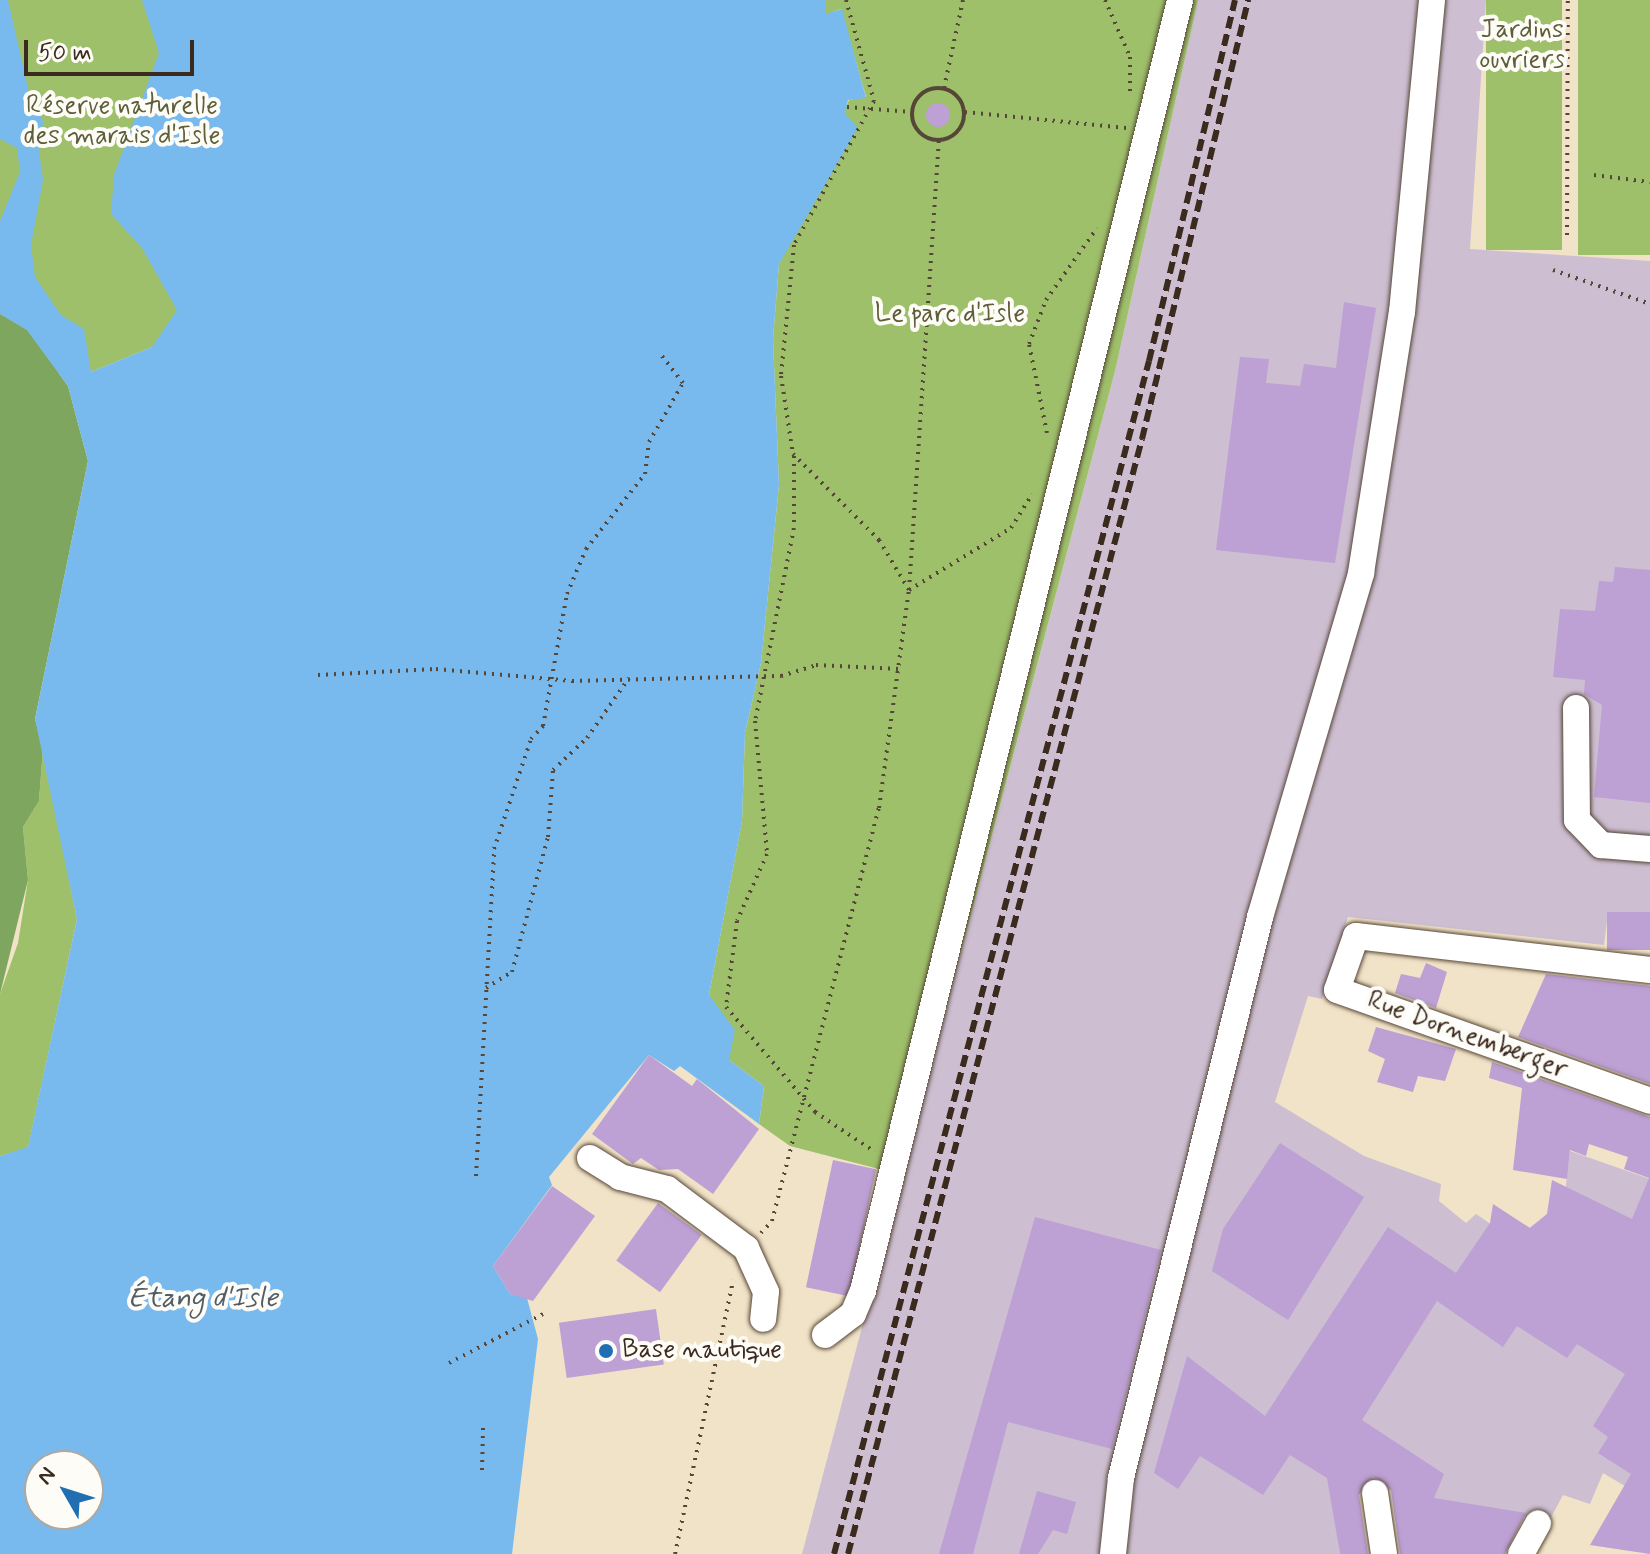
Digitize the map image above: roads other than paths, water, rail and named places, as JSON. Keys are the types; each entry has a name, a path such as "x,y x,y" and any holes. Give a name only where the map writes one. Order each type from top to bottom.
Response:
{"street":[{"path":"825,1335 853,1314 863,1291 1180,0"},
{"path":"1113,1554 1121,1478 1260,917 1361,573 1402,312 1432,0"},
{"path":"1576,708 1577,820 1601,845 1650,849"},
{"name":"Rue Dornemberger","path":"1650,970 1356,936 1337,990 1650,1101"},
{"path":"590,1158 620,1177 667,1189 746,1248 766,1292 763,1319"},
{"path":"1375,1493 1384,1554"},
{"path":"1521,1554 1538,1523"}],"water":[{"name":"Étang d'Isle","path":"0,0 8,0 30,97 44,123 37,136 43,180 31,245 35,277 61,315 84,329 91,372 152,347 177,310 142,248 111,214 114,175 159,53 142,0 825,0 826,14 842,9 866,98 848,100 845,114 858,128 779,264 773,339 779,485 761,663 745,733 742,821 709,995 735,1030 729,1060 764,1086 759,1124 680,1066 674,1071 649,1055 549,1177 552,1185 493,1266 510,1294 527,1298 538,1339 512,1554 0,1554 0,1156 28,1147 77,919 35,719 88,461 68,386 27,330 0,314 0,221 20,172 17,148 0,139"}],"railway":[{"path":"834,1554 1149,361 1235,0"},
{"path":"848,1554 1142,439 1248,0"}],"place":[{"name":"Base nautique","path":"606,1351"}],"park label":[{"name":"Jardins ouvriers","path":"1522,46"},
{"name":"Réserve naturelle des marais d'Isle","path":"122,122"},
{"name":"Le parc d'Isle","path":"950,315"}]}
